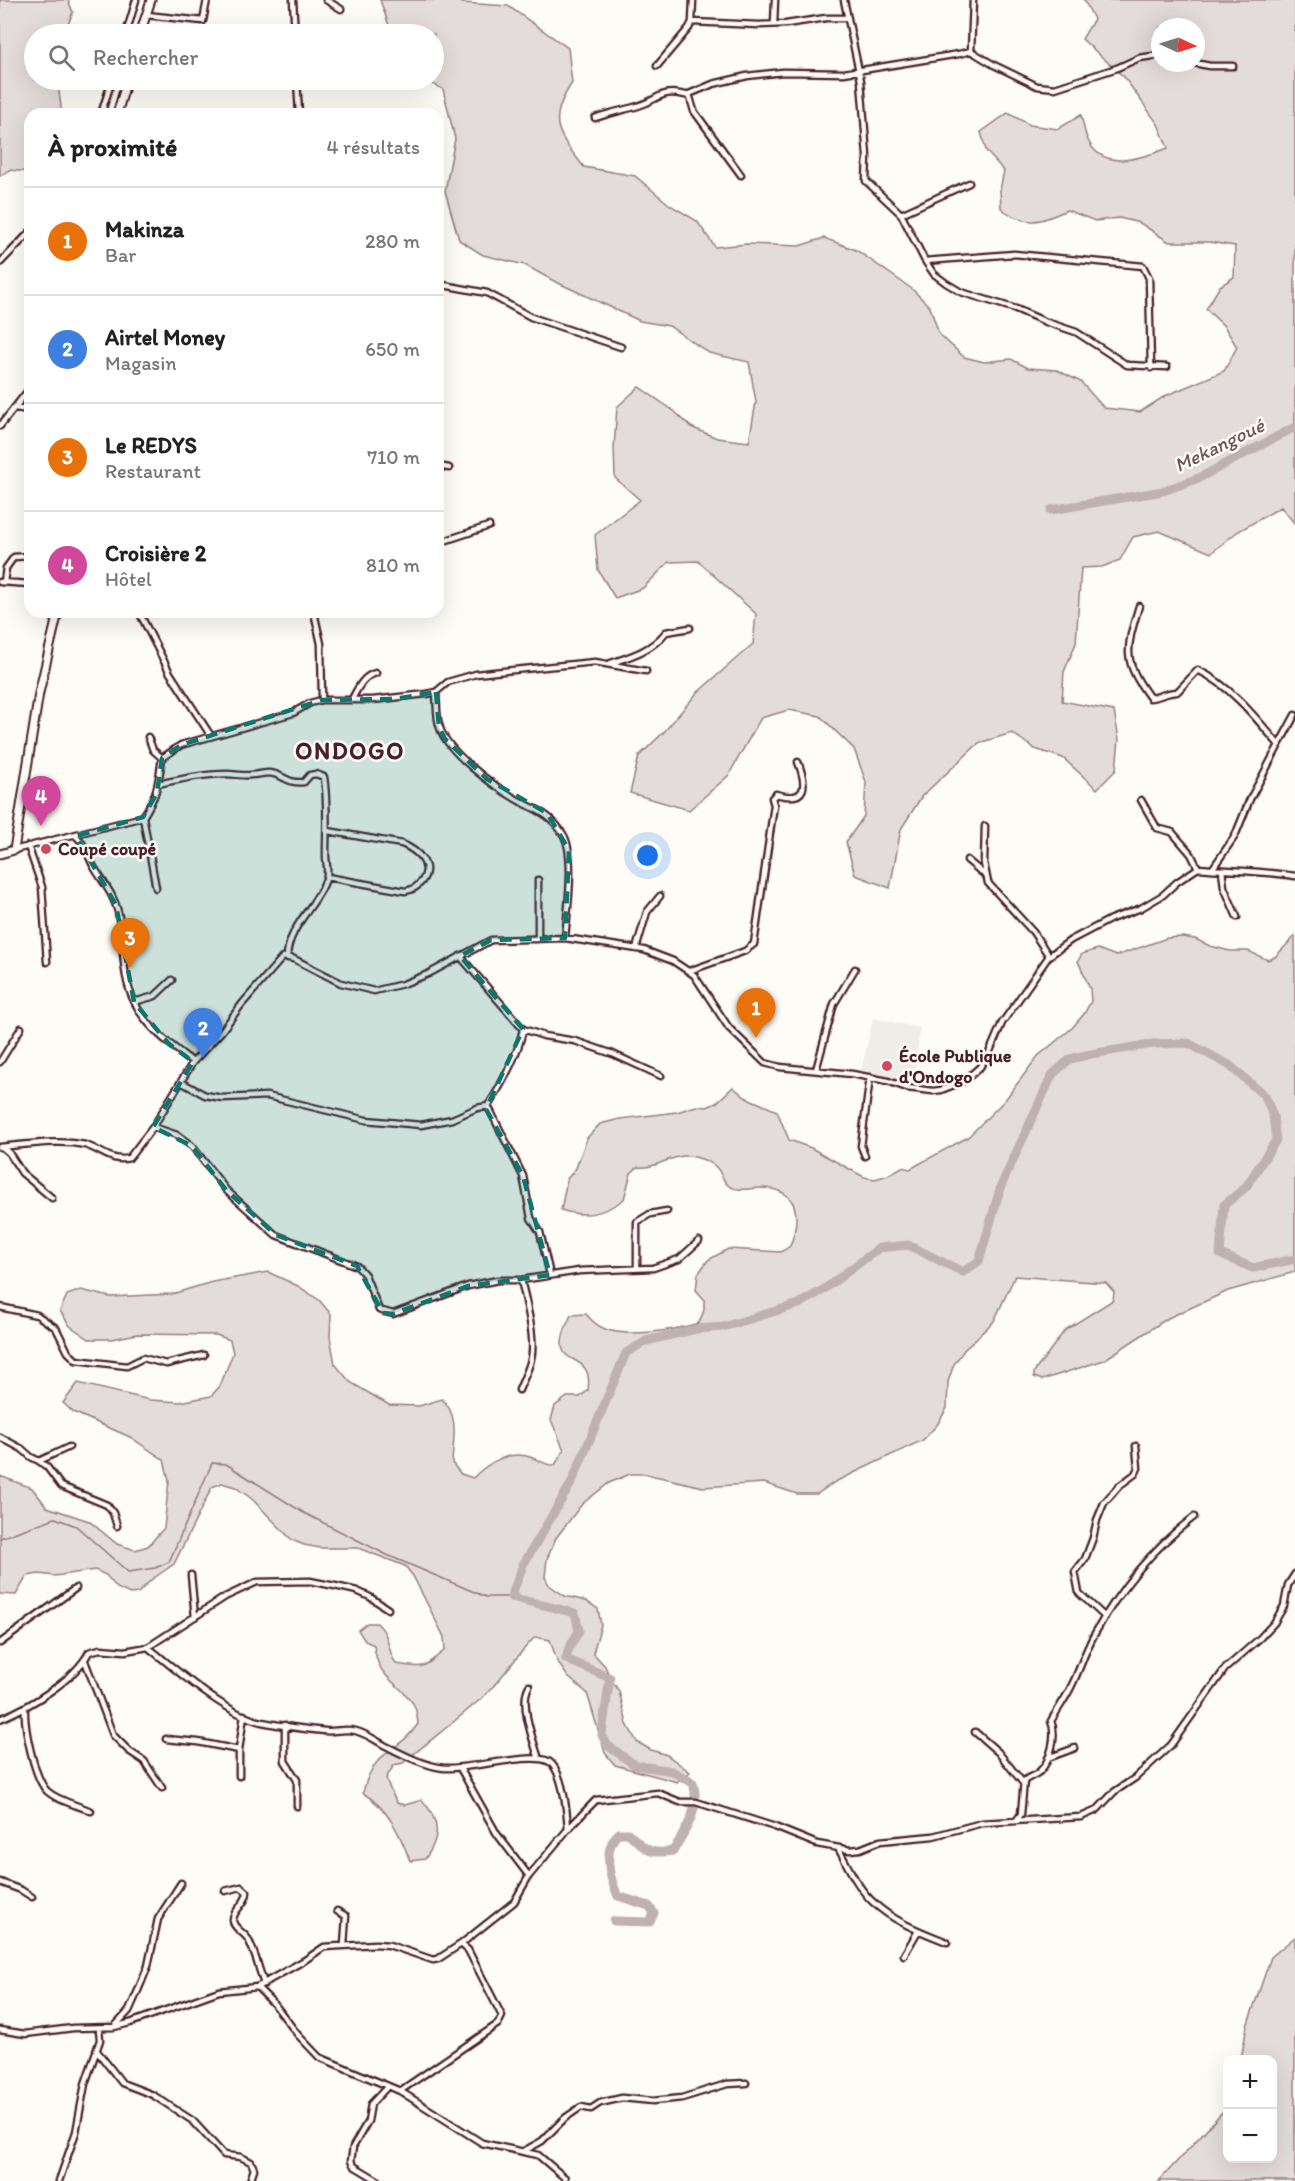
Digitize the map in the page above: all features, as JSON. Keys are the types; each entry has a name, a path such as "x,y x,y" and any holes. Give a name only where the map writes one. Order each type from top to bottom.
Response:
{"street":[{"path":"129,24 136,0"},
{"path":"144,24 151,0"},
{"path":"147,15 203,21 207,0"},
{"path":"293,0 294,24"},
{"path":"326,0 341,9"},
{"path":"657,66 692,22 693,0"},
{"path":"774,24 775,0"},
{"path":"844,0 859,71 867,156 866,181 901,214 934,274 961,292 1007,306 1076,332 1127,365 1167,367"},
{"path":"971,51 973,0"},
{"path":"692,22 774,24 848,18"},
{"path":"595,118 636,107 660,95 676,93 688,96 713,84 747,76 783,72 827,74 859,71 971,51 1037,86 1055,88 1117,68 1139,58 1151,56"},
{"path":"1205,64 1233,66"},
{"path":"103,108 109,90"},
{"path":"119,108 124,90"},
{"path":"298,90 299,108"},
{"path":"688,96 694,111 741,175"},
{"path":"901,214 969,183"},
{"path":"0,263 24,238"},
{"path":"925,261 1014,254 1143,266 1149,278 1151,368"},
{"path":"444,285 487,293 531,317 621,346"},
{"path":"0,426 24,396"},
{"path":"14,408 24,409"},
{"path":"444,467 448,468"},
{"path":"444,541 489,526"},
{"path":"24,555 14,557 8,563 2,582 24,584"},
{"path":"1139,606 1127,651 1133,672 1150,698 1177,692 1198,670 1210,676 1230,693 1279,745"},
{"path":"14,850 18,811 39,693 57,618"},
{"path":"142,618 170,674 211,736"},
{"path":"315,618 321,644 322,700"},
{"path":"608,664 634,656 658,643 666,632 690,628"},
{"path":"0,854 143,817 153,804 162,758 181,745 293,713 310,703 322,700 395,699 436,692 448,682 476,674 582,663 608,664 646,672"},
{"path":"352,699 363,680 368,675 376,673"},
{"path":"436,692 439,727 445,739 462,758 501,789 547,813 563,834 569,850 565,938"},
{"path":"1213,868 1235,836 1250,799 1295,715"},
{"path":"148,737 153,750 162,758"},
{"path":"688,971 745,951 754,944 774,805 772,798 776,795 796,796 803,790 805,779 798,762"},
{"path":"158,784 182,778 227,774 249,776 277,774 287,781 297,782 304,782 310,775 316,774 324,777 328,831 327,877 320,893 290,940 286,957"},
{"path":"1141,800 1156,828 1172,832 1191,854 1198,868"},
{"path":"143,817 156,888"},
{"path":"985,875 986,826"},
{"path":"327,877 405,891 411,890 424,879 426,867 424,860 413,849 402,844 328,831"},
{"path":"75,836 80,840 108,887 116,905 126,979 134,1002 148,1022 168,1043 193,1062"},
{"path":"28,846 42,887 47,962"},
{"path":"967,860 985,875 994,891 1033,932 1049,956"},
{"path":"1,1147 45,1143 82,1144 107,1156 126,1160 153,1127 193,1062 221,1032 280,958 286,957 341,983 374,991 420,977 491,940 565,938 657,954 688,971 700,982 729,1028 762,1060 773,1066 870,1077 923,1091 941,1090 958,1084 975,1072 984,1061 1006,1016 1049,956 1071,939 1111,919 1141,908 1163,895 1198,868 1295,876"},
{"path":"1222,870 1224,887 1237,917"},
{"path":"538,880 538,939"},
{"path":"636,949 647,912 660,896"},
{"path":"460,956 523,1029 544,1036 575,1041 613,1054 661,1076"},
{"path":"816,1070 834,1004 855,969"},
{"path":"134,1002 155,996 172,980"},
{"path":"0,1062 21,1028"},
{"path":"181,1082 205,1095 222,1098 267,1096 355,1118 422,1125 452,1119 477,1108 488,1106 515,1053 523,1029"},
{"path":"865,1156 861,1146 870,1077"},
{"path":"488,1106 523,1176 531,1218 540,1232 550,1275"},
{"path":"477,1108 488,1112 495,1122"},
{"path":"153,1127 177,1135 192,1146 241,1206 276,1235 357,1266 365,1275 379,1310 383,1313 393,1314 468,1286 498,1280 653,1268 680,1259 699,1241"},
{"path":"1,1147 9,1153 22,1173 52,1198"},
{"path":"637,1268 637,1222 650,1214 667,1211"},
{"path":"519,1390 533,1349 531,1322 521,1280"},
{"path":"0,1307 37,1315 56,1328 68,1352 76,1360 126,1366 143,1358 166,1364 204,1355"},
{"path":"0,1437 47,1467 61,1486 107,1505 113,1513 117,1526"},
{"path":"1105,1617 1079,1593 1075,1572 1085,1559 1093,1538 1096,1520 1104,1503 1119,1486 1135,1474 1138,1468 1136,1446"},
{"path":"39,1461 69,1447"},
{"path":"1016,1821 1021,1814 1023,1783 1042,1769 1048,1758 1054,1729 1051,1721 1071,1687 1086,1650 1105,1617 1154,1552 1172,1533 1194,1517"},
{"path":"0,2030 25,2034 73,2028 114,2027 130,2023 219,1990 257,1987 324,1947 389,1945 433,1960 438,1959 461,1944 514,1902 530,1876 568,1829 596,1800 658,1793 680,1802 696,1802 775,1827 817,1844 855,1850 880,1841 933,1836 982,1823 1081,1817 1097,1810 1114,1792 1135,1778 1171,1745 1225,1669 1274,1623 1284,1606 1288,1585 1295,1574"},
{"path":"191,1575 195,1617"},
{"path":"0,1719 25,1709 42,1698 85,1660 89,1652 100,1648 124,1650 148,1647 243,1588 257,1582 310,1581 357,1591 370,1597 387,1610"},
{"path":"0,1643 76,1588"},
{"path":"148,1647 204,1691 258,1721 328,1731 355,1730 424,1763 442,1768 539,1759 548,1761 559,1774 568,1829"},
{"path":"85,1660 113,1735 129,1751 144,1761 162,1788"},
{"path":"529,1686 525,1701 539,1759"},
{"path":"25,1709 32,1756 44,1788 52,1795 91,1811"},
{"path":"239,1776 239,1750 244,1715"},
{"path":"285,1725 285,1761 297,1780 297,1806"},
{"path":"975,1732 998,1752 1023,1783"},
{"path":"166,1739 198,1742 239,1750"},
{"path":"1048,1758 1075,1748"},
{"path":"460,1768 497,1834 530,1876"},
{"path":"838,1848 873,1902 894,1918 918,1931 948,1942"},
{"path":"0,1882 32,1897"},
{"path":"114,2027 129,2011 148,1966 158,1919 181,1884"},
{"path":"225,1891 240,1887 247,1892 247,1898 234,1915 233,1922 246,1935 251,1945 264,1984"},
{"path":"337,1911 346,1916 344,1945"},
{"path":"904,1955 918,1931"},
{"path":"400,2091 498,2024 502,2016 468,1950 461,1944"},
{"path":"257,1987 319,2056 400,2091 482,2143 538,2155 565,2178"},
{"path":"59,2181 76,2132 85,2084 97,2051 99,2028"},
{"path":"97,2051 122,2083 153,2095 193,2121 224,2155 248,2160 254,2166 253,2180"},
{"path":"524,2151 542,2140 565,2118 581,2108 591,2109 600,2103 622,2098 653,2101 682,2098 727,2084 746,2083"},
{"path":"379,2181 354,2166 351,2154 356,2140 368,2121 371,2104 388,2086"}],"highlighted area":[{"path":"436,692 439,727 445,739 487,779 547,813 569,850 565,938 491,940 460,956 523,1029 486,1109 523,1176 550,1275 468,1286 393,1314 383,1313 357,1266 276,1235 226,1190 192,1146 153,1127 193,1062 168,1043 134,1002 116,905 76,836 143,817 157,793 162,758 181,745 322,700 395,699"}],"shaded area":[{"path":"0,0 68,0 73,12 68,24 24,24 24,90 59,90 61,108 24,108 24,171 9,170 0,176"},
{"path":"380,0 460,0 462,3 508,6 568,48 572,83 559,108 558,127 584,167 635,176 670,205 697,221 715,247 747,244 799,246 824,238 856,250 912,289 930,307 939,334 964,357 984,362 1011,359 1028,368 1057,370 1081,382 1104,408 1140,412 1165,396 1224,371 1237,347 1224,326 1206,309 1220,286 1234,277 1235,246 1209,242 1169,242 1140,223 1119,218 1095,221 1067,210 1041,220 1026,221 1018,218 1001,208 1000,190 1004,171 986,151 981,132 1008,113 1030,125 1058,129 1081,115 1087,138 1093,149 1102,156 1123,160 1146,156 1168,148 1158,124 1124,77 1082,39 1094,19 1084,0 1295,0 1295,524 1281,507 1237,532 1211,553 1159,531 1133,537 1120,560 1102,567 1081,568 1076,643 1064,672 1062,701 1114,711 1119,739 1116,770 1097,789 1063,758 1035,749 1012,733 979,743 922,796 901,829 890,888 855,875 846,842 864,816 866,782 854,749 820,716 789,710 761,718 728,776 689,810 630,793 639,756 664,732 697,693 753,644 756,614 698,561 669,562 643,588 615,598 598,570 595,535 640,500 615,478 614,447 617,407 639,387 674,411 691,427 717,438 749,442 756,402 749,362 709,353 669,326 640,321 525,265 483,255 459,240 445,191 455,139 443,90 444,24 388,24"},
{"path":"1295,936 1295,1272 1228,1291 1168,1318 1104,1360 1042,1380 1034,1377 1034,1372 1065,1330 1113,1300 1114,1292 1106,1283 1015,1276 994,1321 964,1350 954,1364 948,1382 947,1408 937,1425 923,1440 835,1482 817,1494 797,1494 764,1483 703,1487 646,1474 630,1474 609,1483 582,1504 556,1538 547,1559 545,1577 549,1585 565,1596 586,1601 598,1609 601,1625 593,1653 605,1666 619,1691 627,1724 637,1742 667,1755 690,1772 677,1782 615,1765 605,1753 587,1693 568,1677 557,1661 550,1640 535,1637 483,1697 403,1763 394,1765 386,1778 397,1803 405,1805 422,1800 435,1822 436,1836 425,1859 410,1861 387,1814 363,1793 373,1767 418,1724 415,1707 406,1694 383,1671 379,1665 374,1645 365,1641 358,1630 367,1623 377,1623 387,1637 396,1664 419,1667 427,1664 445,1650 444,1637 413,1576 405,1566 358,1548 320,1548 292,1540 252,1499 235,1487 222,1483 212,1487 174,1564 151,1580 138,1593 130,1594 117,1588 106,1575 95,1570 55,1576 39,1574 27,1576 16,1595 0,1594 0,1476 32,1488 47,1507 89,1521 117,1544 135,1550 148,1546 164,1528 169,1480 164,1460 130,1437 73,1412 63,1403 78,1383 150,1400 180,1402 211,1396 220,1386 233,1353 230,1340 216,1335 137,1334 112,1339 89,1339 70,1326 60,1311 67,1295 81,1290 110,1297 172,1294 212,1282 268,1272 298,1286 319,1300 331,1314 330,1337 335,1364 350,1382 389,1405 419,1406 442,1399 448,1406 453,1421 452,1463 461,1474 473,1478 493,1462 516,1455 555,1465 564,1450 551,1420 555,1406 567,1397 580,1397 588,1390 588,1376 584,1367 565,1354 562,1346 563,1334 571,1315 586,1314 602,1328 626,1333 665,1330 699,1323 704,1310 704,1299 696,1290 698,1274 708,1260 728,1249 781,1252 790,1246 796,1225 794,1206 783,1193 773,1189 733,1188 727,1184 713,1165 690,1156 638,1167 631,1173 624,1199 602,1211 578,1214 561,1210 567,1179 576,1168 587,1138 600,1124 620,1119 677,1112 696,1106 707,1107 716,1103 733,1087 745,1097 777,1111 789,1140 811,1148 864,1177 875,1179 902,1167 910,1169 968,1137 1005,1100 1038,1056 1072,1028 1091,1001 1090,989 1078,961 1082,954 1098,949 1116,956 1167,938 1182,937 1230,951 1248,951 1268,960 1275,957"},
{"path":"873,1018 920,1028 914,1081 861,1072"},
{"path":"1295,1937 1295,2181 1159,2181 1223,2111 1223,2163 1277,2163 1277,2055 1242,2055 1247,2026 1271,1957"}],"waterway":[{"name":"Mekangoué","path":"1051,510 1163,491 1199,478 1295,427"},
{"path":"614,1921 650,1922 654,1913 649,1906 618,1896 609,1863 610,1846 614,1839 619,1833 628,1833 648,1850 673,1851 694,1810 693,1783 672,1771 635,1765 607,1745 602,1735 610,1678 566,1659 569,1648 579,1631 575,1613 511,1597 523,1565 572,1482 626,1353 646,1341 696,1329 723,1327 799,1304 823,1290 879,1248 908,1245 963,1272 979,1261 1001,1186 1052,1075 1070,1059 1153,1044 1188,1043 1229,1065 1265,1096 1273,1116 1276,1140 1246,1187 1224,1205 1220,1254 1253,1268 1295,1259"},
{"path":"0,1538 55,1518 76,1526 128,1572 155,1568 169,1562 212,1463 226,1464 304,1513 387,1555 486,1597 511,1597"}],"place":[{"name":"Croisière 2","path":"41,826"},
{"name":"Coupé coupé","path":"46,849"},
{"name":"Le REDYS","path":"130,968"},
{"name":"Makinza","path":"756,1038"},
{"name":"Airtel Money","path":"203,1058"},
{"name":"École Publique d'Ondogo","path":"887,1066"}],"district":[{"name":"ONDOGO","path":"350,751"}]}
